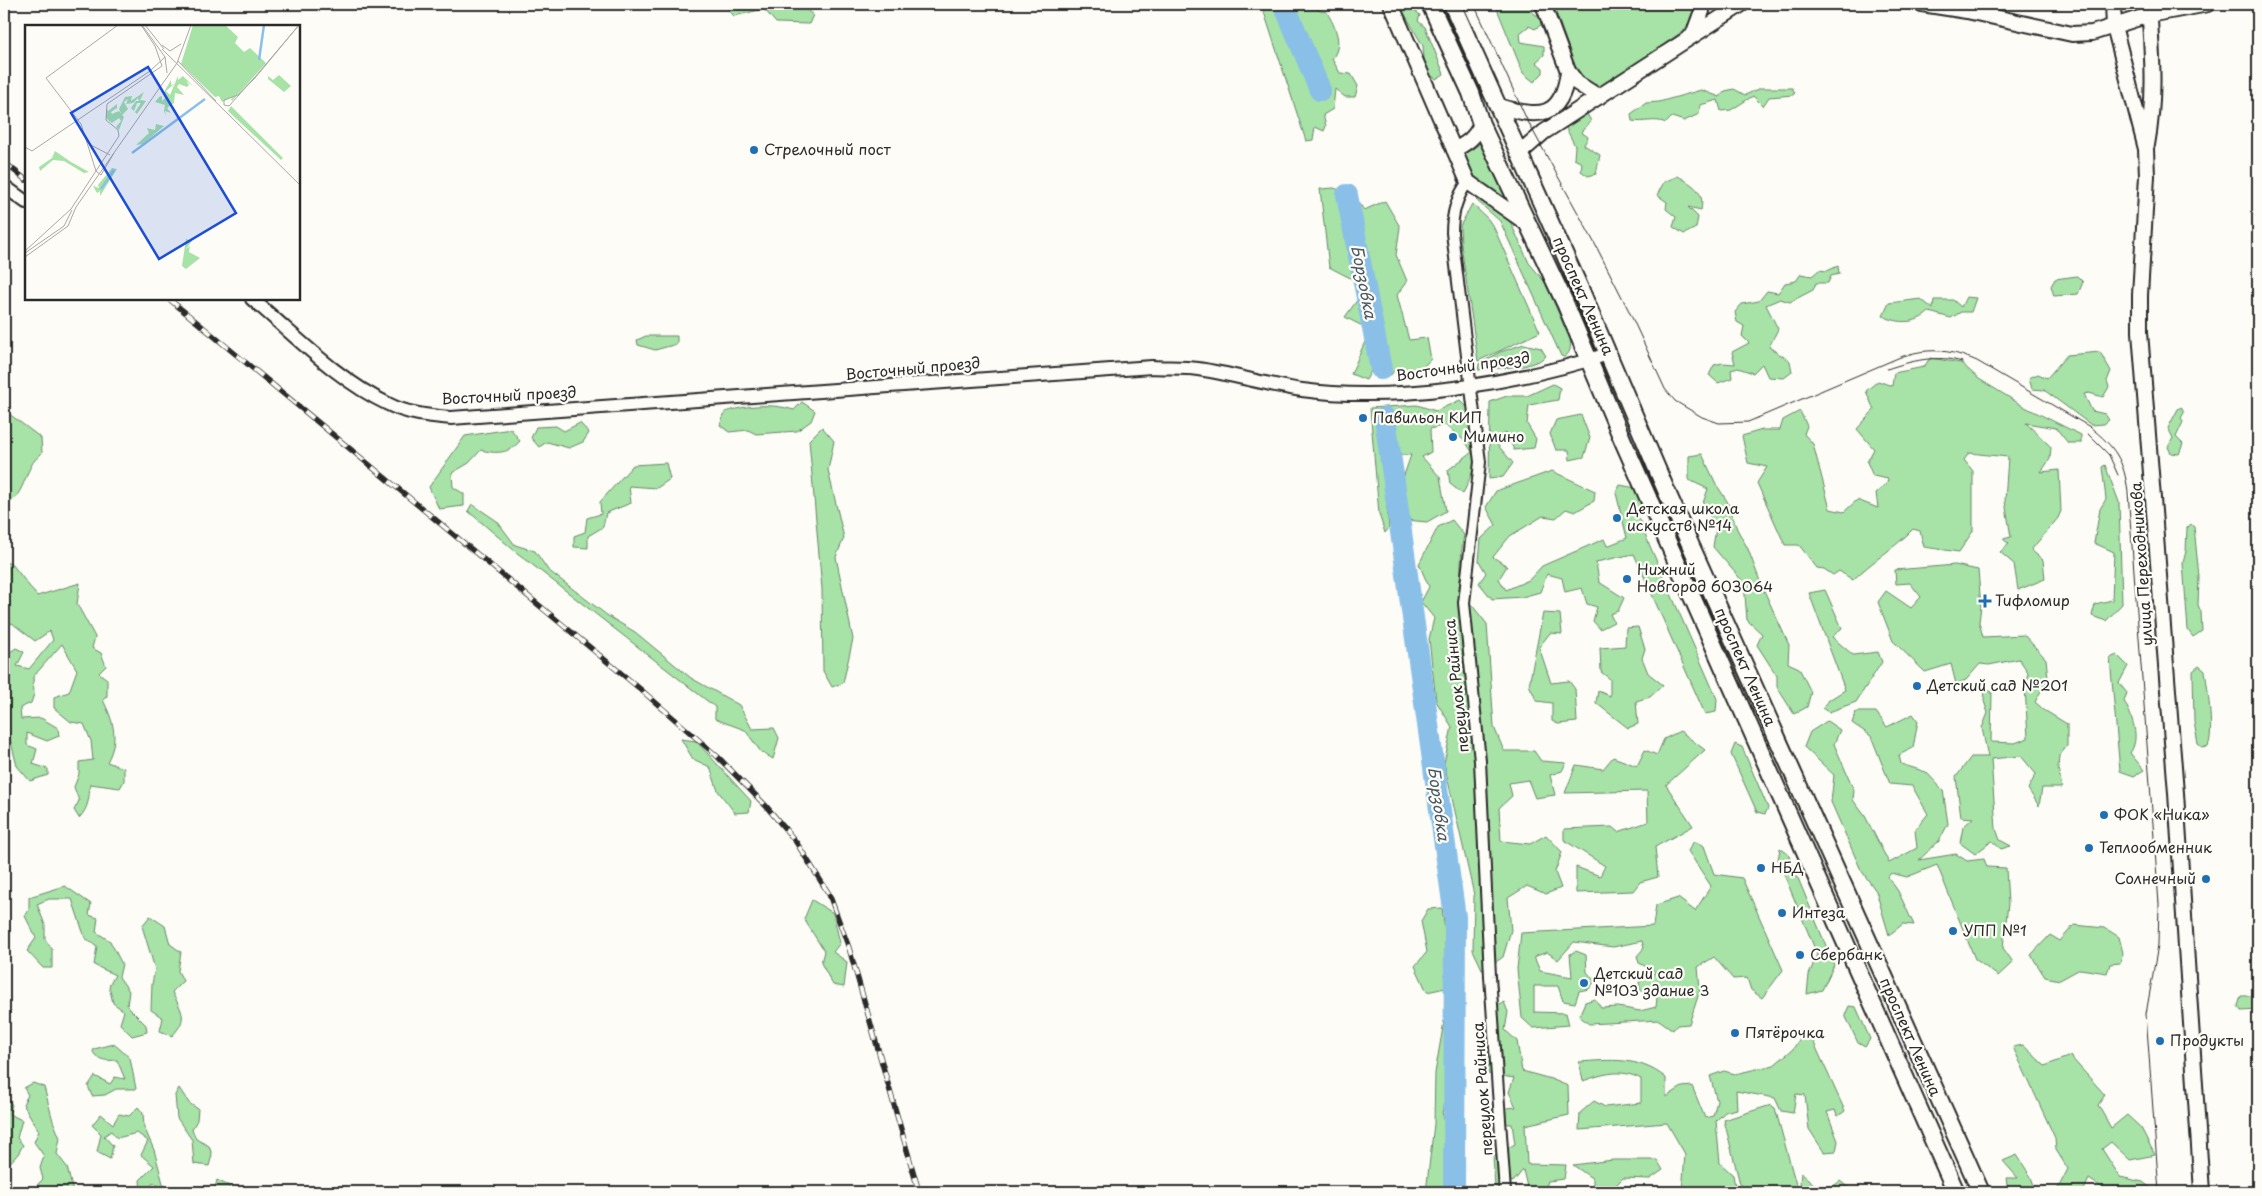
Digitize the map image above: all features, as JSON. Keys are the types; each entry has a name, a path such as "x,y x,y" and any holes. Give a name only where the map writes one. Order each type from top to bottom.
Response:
{"main road":[{"path":"1390,4 1468,182 1531,226"},
{"name":"проспект Ленина","path":"1430,4 1470,93 1481,124 1531,226 1623,440 1956,1192"},
{"name":"проспект Ленина","path":"1452,4 1608,354 1669,497 1981,1192"},
{"path":"1543,4 1568,71 1577,83 1599,97"},
{"path":"1693,36 1702,11 1701,4"},
{"path":"1519,154 1544,132 1742,4"},
{"path":"1922,4 1967,11 2072,34 2092,33 2114,26 2149,9 2208,4"},
{"path":"2113,4 2114,26 2146,150"},
{"path":"2146,150 2151,123 2154,66 2149,9"},
{"path":"1498,106 1516,111 1542,113 1560,101 1566,89 1568,71"},
{"path":"1454,150 1469,142 1476,135 1481,124"},
{"name":"улица Переходникова","path":"2146,150 2147,176 2140,285 2140,332 2176,793 2202,1192"}],"street":[{"name":"переулок Райниса","path":"1468,182 1459,195 1452,221 1480,462 1464,603 1480,761 1490,976 1505,1192"},
{"path":"4,186 25,201"},
{"name":"Восточный проезд","path":"253,300 353,384 389,405 416,414 451,418 1152,367 1195,368 1302,390 1352,394 1419,392 1472,385 1560,369 1608,354"}],"green space":[{"path":"728,4 804,4 802,6 813,15 809,24 776,23 764,9 734,16 726,7"},
{"path":"1264,4 1318,4 1318,10 1327,12 1337,35 1336,53 1332,59 1340,73 1351,74 1358,86 1355,97 1345,97 1335,89 1333,109 1323,115 1326,126 1324,131 1315,127 1313,140 1306,141 1263,9"},
{"path":"1399,4 1412,4 1413,9 1420,15 1418,21 1425,27 1444,74 1436,79 1425,71 1423,46"},
{"path":"1495,4 1533,4 1530,10 1541,19 1541,25 1535,29 1529,26 1520,33 1521,42 1544,46 1544,55 1536,62 1543,68 1543,73 1534,82 1523,73"},
{"path":"1553,4 1697,4 1697,12 1689,27 1607,84 1594,85 1583,79 1577,72"},
{"path":"1761,88 1792,88 1795,93 1793,95 1769,97 1763,106 1753,96 1731,110 1721,111 1718,100 1700,105 1699,114 1684,121 1672,117 1666,123 1658,121 1632,121 1631,114 1646,103 1659,102 1701,90 1720,97 1725,91 1734,89 1745,95"},
{"path":"1586,112 1591,121 1581,132 1588,137 1584,145 1600,155 1596,174 1588,176 1581,171 1582,163 1574,159 1575,146 1566,128 1571,120"},
{"path":"1481,143 1510,206 1475,177 1461,152 1471,150"},
{"path":"1678,176 1697,189 1702,203 1701,210 1688,207 1698,217 1696,228 1684,234 1673,227 1676,217 1666,209 1667,202 1657,195 1664,182"},
{"path":"1334,188 1353,195 1364,210 1385,201 1400,227 1396,255 1407,281 1397,295 1409,340 1427,338 1431,359 1419,371 1395,369 1391,375 1371,371 1366,380 1351,374 1370,330 1345,317 1358,299 1356,281 1329,267 1320,189"},
{"path":"1480,198 1509,219 1529,263 1545,282 1570,339 1570,349 1564,357 1561,356 1500,221 1476,200"},
{"path":"1472,204 1488,219 1494,228 1540,332 1478,361 1461,245 1460,226"},
{"path":"1838,266 1839,274 1831,276 1828,283 1816,283 1813,290 1790,302 1780,299 1766,305 1778,329 1769,347 1790,361 1792,372 1784,378 1768,377 1762,364 1753,373 1738,368 1731,370 1732,378 1718,383 1709,375 1714,365 1722,363 1735,364 1732,352 1749,343 1742,336 1744,326 1737,322 1735,312 1742,304 1759,301 1767,291 1778,293 1785,283 1796,281 1801,274 1812,276 1819,270 1827,271"},
{"path":"2077,276 2083,282 2078,294 2054,296 2051,286 2055,279"},
{"path":"1966,297 1976,298 1971,312 1961,312 1951,318 1929,312 1919,319 1907,322 1883,316 1889,303 1921,299 1933,309 1934,300 1953,300 1961,307"},
{"path":"646,336 677,336 677,344 655,350 638,345 637,340"},
{"path":"1524,344 1541,348 1546,356 1539,361 1524,366 1478,370 1479,364 1500,352"},
{"path":"2100,352 2111,371 2107,381 2109,387 2103,397 2089,393 2084,394 2092,411 2105,414 2109,420 2104,424 2091,425 2044,390 2032,389 2029,378 2038,374 2047,378 2067,355"},
{"path":"1930,358 1961,363 1979,379 2023,406 2081,435 2081,443 2068,443 2056,428 2026,423 2051,447 2050,459 2041,472 2059,470 2061,511 2058,518 2031,550 2043,560 2045,579 2018,590 2014,564 2000,552 2009,544 2003,539 2011,537 2005,501 2008,457 1969,453 1964,460 1973,471 1973,531 1959,552 1924,547 1920,531 1913,529 1853,580 1839,571 1833,575 1824,569 1817,568 1799,545 1785,545 1757,483 1767,467 1748,463 1742,436 1762,430 1780,430 1783,420 1800,411 1807,426 1804,434 1813,444 1830,509 1844,512 1857,500 1878,508 1876,493 1887,483 1888,479 1873,476 1867,462 1874,449 1857,429 1874,410 1866,391 1878,381 1892,386 1894,373 1924,367"},
{"path":"1553,384 1560,388 1558,400 1529,405 1527,424 1536,439 1534,448 1514,450 1506,432 1495,442 1513,463 1503,477 1489,479 1490,402 1507,396 1527,396"},
{"path":"1460,400 1469,409 1475,451 1473,471 1463,494 1450,484 1448,470 1472,452 1465,441 1445,425 1430,429 1431,452 1422,457 1440,477 1446,511 1427,522 1406,520 1402,481 1411,455 1382,455 1389,528 1385,533 1379,514 1370,408 1417,405 1436,411"},
{"path":"802,402 815,411 811,421 797,431 756,434 748,430 729,432 720,425 725,412 751,406 777,406 794,410"},
{"path":"2181,407 2184,413 2181,418 2183,422 2176,437 2183,444 2179,454 2171,453 2168,447 2173,438 2168,428"},
{"path":"4,410 41,438 42,453 32,464 18,494 10,503 4,506"},
{"path":"1581,415 1590,438 1584,457 1570,460 1569,450 1556,450 1550,434 1556,420"},
{"path":"580,423 589,433 583,442 569,448 547,442 539,447 531,438 536,427 556,426 564,431"},
{"path":"822,427 834,441 828,470 844,538 836,557 853,639 843,683 832,687 823,671 822,589 809,440"},
{"path":"511,429 520,441 516,445 502,452 481,450 469,463 452,473 453,487 464,494 464,506 439,509 429,487 465,436"},
{"path":"1702,454 1716,484 1727,501 1737,529 1748,549 1761,584 1789,645 1788,663 1799,668 1811,692 1807,707 1794,714 1777,687 1777,676 1757,645 1762,634 1747,620 1744,583 1713,547 1716,528 1703,503 1708,489 1689,480 1689,456"},
{"path":"666,463 670,479 657,488 629,486 631,503 606,513 603,527 588,536 588,548 574,547 574,536 585,532 587,518 601,514 600,502 633,465"},
{"path":"2105,465 2119,502 2122,604 2106,621 2092,616 2095,604 2112,600 2114,552 2094,543 2100,509 2106,499 2102,467"},
{"path":"1552,471 1595,491 1594,501 1575,512 1566,509 1556,518 1543,516 1510,536 1493,557 1507,566 1499,579 1506,590 1529,580 1542,566 1604,539 1607,546 1627,538 1616,493 1620,485 1636,488 1642,502 1637,517 1645,526 1646,537 1717,699 1716,712 1705,714 1634,554 1596,562 1599,582 1624,598 1618,611 1610,614 1614,622 1600,629 1593,621 1597,607 1587,604 1582,588 1565,592 1562,578 1547,574 1540,592 1522,597 1492,599 1479,583 1486,573 1479,561 1481,539 1496,525 1486,507 1496,491"},
{"path":"472,504 497,521 515,545 535,551 548,570 608,616 635,632 691,678 739,705 752,729 774,728 779,738 773,759 761,752 745,730 715,719 715,707 516,552 468,511"},
{"path":"1452,520 1464,535 1459,589 1487,624 1494,727 1504,751 1534,751 1541,761 1566,763 1562,771 1550,775 1555,795 1535,798 1528,780 1509,783 1512,796 1499,808 1501,841 1530,844 1546,835 1562,852 1555,872 1561,888 1546,894 1527,886 1508,898 1511,930 1503,957 1483,971 1473,950 1474,895 1444,763 1452,727 1436,701 1429,639 1434,618 1421,602 1429,587 1419,564 1438,527"},
{"path":"2191,524 2194,527 2199,577 2198,605 2201,612 2202,631 2193,637 2188,630 2183,563 2186,551 2187,528"},
{"path":"4,562 12,564 37,596 80,583 77,604 95,637 92,648 101,653 106,666 99,673 107,679 107,696 103,700 114,731 113,746 107,762 124,768 124,781 120,788 90,784 87,806 79,818 74,810 79,801 74,787 79,774 79,762 93,760 91,741 84,724 71,722 54,708 54,697 69,692 77,670 62,644 33,677 34,694 31,703 20,708 21,719 41,718 58,728 59,736 47,741 27,733 27,745 37,749 33,764 48,769 48,775 30,781 17,766 4,715 4,651 10,652 16,648 24,652 17,666 29,669 53,640 50,631 35,641 12,623 4,629"},
{"path":"1955,565 1978,570 1981,606 1979,622 1983,637 2024,635 2046,659 2048,678 2035,702 2067,724 2067,746 2059,756 2058,768 2062,788 2042,788 2039,806 2028,789 2036,774 2021,756 1991,759 1996,829 2000,840 2011,846 2001,849 1992,841 1975,854 1960,843 1963,827 1973,818 1961,817 1956,777 1971,757 1988,757 1982,728 1988,713 1984,701 1985,689 1992,692 1991,742 2015,743 2028,738 2025,687 2028,672 2019,659 1989,665 1980,664 1966,680 1956,684 1951,664 1925,672 1893,641 1878,602 1886,591 1911,608 1921,597 1910,583 1896,584 1895,570"},
{"path":"1825,590 1842,628 1832,637 1853,655 1878,652 1882,662 1856,702 1829,712 1823,708 1829,700 1845,690 1809,593"},
{"path":"1543,613 1560,614 1562,634 1550,633 1539,647 1551,683 1569,681 1575,689 1577,722 1558,724 1552,721 1552,703 1537,701 1529,685"},
{"path":"1638,627 1645,649 1642,658 1648,673 1663,685 1650,697 1636,701 1638,724 1628,728 1596,703 1598,691 1610,696 1610,679 1601,672 1600,648 1625,646 1626,628"},
{"path":"2117,655 2128,666 2119,683 2127,693 2124,701 2134,727 2135,741 2130,753 2144,770 2134,776 2120,771 2110,658"},
{"path":"2199,666 2205,671 2211,723 2210,740 2208,746 2203,748 2198,744 2194,722 2193,671"},
{"path":"1856,712 1876,712 1887,727 1913,714 1918,721 1913,748 1899,755 1901,764 1926,772 1943,790 1948,824 1939,841 1919,860 1956,854 1967,861 1984,859 1987,867 2006,868 2008,904 2003,948 2013,962 1998,976 1975,959 1937,865 1907,877 1891,873 1888,877 1898,891 1914,925 1903,924 1889,935 1876,891 1861,870 1831,802 1834,775 1804,747 1810,732 1827,721 1840,730 1834,744 1854,790 1853,800 1865,816 1889,863 1917,848 1915,830 1928,814 1912,786 1890,784 1871,736 1852,723"},
{"path":"1680,731 1705,750 1666,785 1693,826 1655,847 1658,877 1640,882 1633,891 1576,893 1576,867 1600,876 1605,866 1564,840 1564,829 1612,827 1618,832 1648,822 1647,791 1565,793 1576,765 1603,769 1613,757 1637,766 1645,750 1657,755 1664,739"},
{"path":"681,739 696,741 751,801 749,812 735,813 718,791 710,767 693,759"},
{"path":"1735,744 1742,747 1768,808 1765,814 1757,812 1731,754"},
{"path":"1694,841 1704,846 1714,874 1742,878 1783,970 1762,998 1751,990 1747,978 1733,979 1714,957 1698,967 1700,990 1689,1024 1677,1025 1673,1030 1659,1020 1589,1024 1579,1016 1585,1002 1595,999 1601,1008 1618,1007 1640,1011 1656,1007 1657,998 1640,990 1639,982 1656,972 1639,963 1637,956 1644,948 1642,941 1613,947 1574,942 1558,960 1547,952 1534,957 1540,971 1572,977 1570,954 1576,951 1586,955 1587,972 1595,981 1589,989 1579,991 1575,1003 1563,1001 1558,986 1534,986 1534,1012 1566,1013 1569,1025 1533,1028 1522,1018 1517,969 1521,933 1653,926 1656,905 1678,898 1695,911 1711,886 1688,851"},
{"path":"1780,848 1788,854 1834,965 1822,990 1807,994 1809,975 1817,954 1778,860"},
{"path":"65,886 91,904 89,915 98,918 96,932 110,941 122,964 119,977 129,991 127,1006 146,1025 147,1032 132,1036 120,1024 124,1011 113,1003 109,986 115,975 94,965 97,946 85,938 72,899 49,899 37,904 45,925 45,939 52,949 52,968 43,968 27,951 36,938 25,916 29,910 29,897"},
{"path":"812,900 833,913 840,943 833,952 847,962 844,987 833,985 821,963 824,951 804,919"},
{"path":"1442,908 1449,962 1464,985 1458,1013 1448,1029 1457,1051 1447,1079 1450,1092 1442,1112 1449,1136 1447,1180 1452,1192 1426,1192 1434,1124 1435,1073 1450,987 1427,992 1415,966 1427,952 1421,921 1428,909"},
{"path":"150,916 165,926 170,944 181,952 178,971 183,981 172,992 181,1010 182,1019 181,1024 172,1036 160,1031 163,1018 151,1010 152,984 155,969 142,926"},
{"path":"2074,925 2105,928 2119,937 2123,953 2120,963 2110,964 2107,973 2080,969 2060,980 2045,977 2031,955 2050,935 2060,941"},
{"path":"2241,996 2258,996 2258,1010 2241,1011 2238,1006"},
{"path":"1504,1002 1508,1012 1505,1030 1517,1041 1522,1071 1568,1086 1569,1115 1525,1125 1527,1164 1566,1165 1564,1179 1548,1181 1544,1192 1528,1191 1523,1170 1514,1181 1495,1187 1493,1156 1515,1144 1512,1124 1491,1123 1491,1110 1516,1107 1509,1092 1514,1078 1488,1074 1485,1056 1490,1048 1487,1010"},
{"path":"1849,1006 1856,1007 1870,1039 1865,1047 1858,1043 1845,1015"},
{"path":"1809,1032 1845,1111 1838,1116 1835,1110 1827,1112 1838,1141 1836,1151 1824,1152 1809,1129 1805,1095 1796,1094 1793,1113 1781,1111 1775,1098 1736,1091 1737,1109 1725,1112 1716,1121 1720,1163 1733,1175 1736,1192 1682,1192 1685,1154 1667,1123 1579,1130 1580,1113 1594,1101 1605,1107 1641,1103 1641,1079 1626,1074 1612,1073 1583,1081 1579,1062 1613,1060 1646,1066 1666,1078 1666,1097 1682,1087 1692,1086 1705,1118 1713,1116 1717,1101 1710,1076 1724,1071 1735,1074 1774,1065 1793,1049 1802,1035"},
{"path":"114,1044 130,1058 136,1089 116,1089 105,1095 92,1096 88,1086 95,1076 110,1084 115,1077 125,1079 117,1060 100,1059 93,1052 94,1049"},
{"path":"2023,1045 2045,1066 2070,1056 2105,1095 2098,1105 2111,1128 2127,1115 2141,1128 2155,1155 2130,1160 2111,1142 2102,1149 2120,1177 2143,1182 2156,1192 2109,1192 2089,1179 2083,1192 2056,1192 2068,1169 2056,1150 2055,1138 2013,1047"},
{"path":"33,1083 44,1087 53,1121 60,1138 57,1154 67,1167 73,1192 30,1192 43,1179 40,1168 44,1156 34,1142 39,1131 23,1104 28,1095 24,1088"},
{"path":"179,1088 189,1103 198,1109 197,1120 192,1129 196,1139 209,1146 212,1155 209,1166 194,1164 192,1140 177,1118 175,1095"},
{"path":"4,1091 12,1105 9,1114 22,1120 17,1138 23,1145 18,1154 6,1167 4,1165"},
{"path":"1771,1105 1775,1108 1798,1192 1742,1192 1724,1120"},
{"path":"138,1107 143,1113 144,1127 154,1150 164,1187 162,1190 154,1182 146,1192 141,1192 140,1180 154,1166 141,1155 148,1141 137,1133 117,1138 111,1131 104,1136 113,1146 110,1159 97,1152 101,1134 92,1125 101,1114 113,1124 119,1114 129,1116"},
{"path":"2017,1155 2031,1177 2036,1191 2047,1192 2008,1192 2006,1178 2018,1178 2003,1161"},
{"path":"1613,1160 1657,1160 1663,1170 1650,1179 1623,1178 1609,1192 1575,1192 1593,1188 1593,1179 1573,1165"},
{"path":"1801,1173 1815,1185 1810,1192 1802,1192"},
{"path":"217,1180 229,1186 230,1192 214,1192"},
{"path":"1840,1181 1854,1192 1826,1192"}],"waterway":[{"name":"Борзовка","path":"1284,4 1320,90"},
{"name":"Борзовка","path":"1347,195 1381,369"},
{"name":"Борзовка","path":"1385,418 1455,917 1454,1192"}],"tram line":[{"path":"1474,4 1527,120 1595,244 1665,389 1675,401 1702,417 1719,423 1748,422 1908,354 1928,351 1948,352 1977,361 2090,427 2106,441 2117,455 2124,471 2128,492 2159,904 2158,945 2146,1014 2159,1192"},
{"path":"1887,369 1905,363 1934,359 1962,362"},
{"path":"2088,434 2109,455 2118,475"}],"railway":[{"path":"4,162 25,179"},
{"path":"170,300 639,688 718,757 766,806 796,842 829,894 849,948 919,1192"}],"place":[{"name":"Стрелочный пост","path":"754,150"},
{"name":"Павильон КИП","path":"1363,418"},
{"name":"Мимино","path":"1453,437"},
{"name":"Детская школа искусств №14","path":"1617,518"},
{"name":"Нижний Новгород 603064","path":"1627,579"},
{"name":"Тифломир","path":"1985,601"},
{"name":"Детский сад №201","path":"1917,686"},
{"name":"ФОК «Ника»","path":"2104,815"},
{"name":"Теплообменник","path":"2089,848"},
{"name":"НБД","path":"1761,868"},
{"name":"Солнечный","path":"2206,879"},
{"name":"Интеза","path":"1782,913"},
{"name":"УПП №1","path":"1953,931"},
{"name":"Сбербанк","path":"1800,955"},
{"name":"Детский сад №103 здание 3","path":"1584,983"},
{"name":"Пятёрочка","path":"1735,1033"},
{"name":"Продукты","path":"2160,1041"}]}
